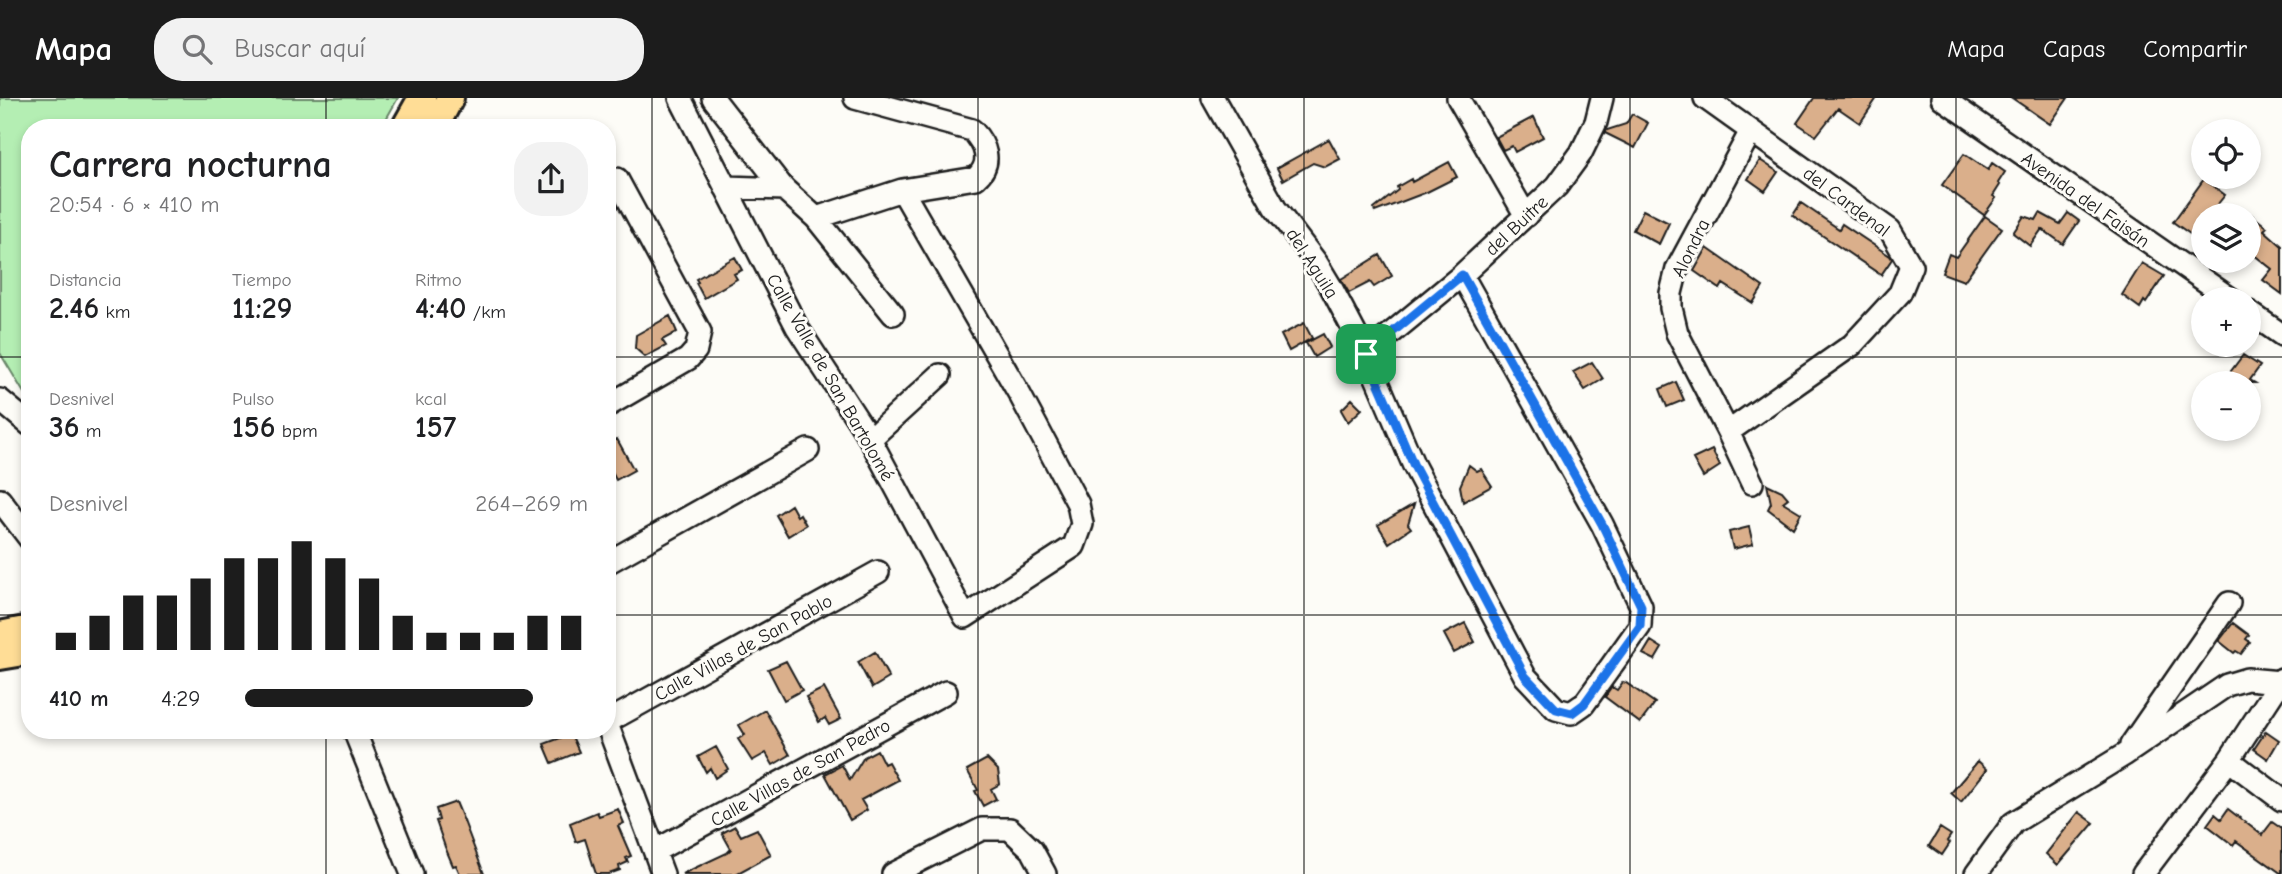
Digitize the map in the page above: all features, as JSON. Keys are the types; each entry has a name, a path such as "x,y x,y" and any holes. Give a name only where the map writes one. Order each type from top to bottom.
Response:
{"main road":[{"path":"410,119 422,98"},
{"path":"439,119 450,98"},
{"path":"0,635 21,631"},
{"path":"0,656 21,652"}],"street":[{"name":"Calle Valle de San Bartolomé","path":"680,98 797,327 870,439 965,617 1074,545 1082,524 1078,504 1020,395 901,190"},
{"path":"713,98 784,189 816,218 893,314"},
{"path":"816,218 901,190 976,178 984,172 987,162 983,142 972,130 855,98"},
{"name":"del Aguila","path":"1213,98 1275,208 1316,261 1366,354 1414,466 1525,676 1556,709 1572,713 1584,704 1640,626 1641,606 1602,524 1462,275"},
{"path":"1458,98 1527,216"},
{"name":"del Buitre","path":"1366,354 1462,275 1557,186 1581,153 1596,122 1602,98"},
{"name":"del Cardenal","path":"1705,98 1890,230 1911,266 1900,293 1852,345 1728,432"},
{"name":"Avenida del Faisán","path":"1942,98 2214,287"},
{"name":"Alondra","path":"1751,131 1677,269 1671,293 1671,308 1677,333 1752,483"},
{"path":"616,401 688,359 696,350 700,332 617,179"},
{"path":"725,187 784,189"},
{"path":"2261,320 2282,335"},
{"path":"870,439 940,375"},
{"path":"0,400 21,418"},
{"path":"616,558 808,450"},
{"path":"1,506 21,529"},
{"name":"Calle Villas de San Pablo","path":"616,718 878,572"},
{"path":"2124,755 2229,603"},
{"path":"1976,874 2013,823 2124,755 2227,685 2247,679 2281,680"},
{"path":"2143,874 2229,760 2281,680"},
{"name":"Calle Villas de San Pedro","path":"655,851 946,692"},
{"path":"358,739 412,874"},
{"path":"613,739 663,874"},
{"path":"2229,760 2282,800"},
{"path":"893,874 982,829 1010,829 1032,850 1045,874"}],"green space":[{"path":"0,98 398,98 386,119 21,119 21,388 0,353"}],"building":[{"path":"1814,98 1877,98 1860,123 1838,108 1816,136 1797,123"},
{"path":"2012,98 2068,98 2050,124"},
{"path":"1632,114 1648,123 1635,148 1605,133 1626,124"},
{"path":"1534,117 1543,137 1515,152 1512,146 1503,150 1496,137"},
{"path":"1329,139 1340,159 1325,167 1313,163 1283,180 1277,168"},
{"path":"1964,154 1988,170 1992,163 2005,172 1993,196 1996,198 1984,215 1942,185"},
{"path":"1760,160 1778,172 1765,191 1748,179"},
{"path":"1449,162 1457,177 1375,212 1374,209 1398,190 1397,187"},
{"path":"2197,189 2217,189 2225,195 2219,203 2191,203 2191,235 2173,222"},
{"path":"1801,203 1839,229 1842,224 1890,256 1892,259 1881,275 1795,217 1793,215"},
{"path":"1643,210 1669,223 1659,244 1633,230"},
{"path":"2040,213 2060,224 2068,213 2079,221 2063,244 2042,229 2030,246 2013,233 2024,216 2036,220"},
{"path":"1985,216 2002,228 1964,281 1942,273 1949,254 1956,257"},
{"path":"2261,222 2267,227 2264,230 2282,246 2282,294 2263,280 2272,269 2261,260"},
{"path":"1707,248 1763,287 1753,303 1723,284 1720,289 1694,271"},
{"path":"1380,255 1392,276 1374,287 1370,282 1349,293 1341,279"},
{"path":"735,257 742,270 734,274 737,279 704,298 696,279"},
{"path":"2142,263 2164,276 2140,308 2122,295"},
{"path":"670,316 677,332 662,340 666,346 645,357 635,348 636,335"},
{"path":"1304,323 1312,338 1289,351 1281,335"},
{"path":"1323,334 1330,347 1314,357 1306,343"},
{"path":"2242,357 2260,366 2256,371 2231,371"},
{"path":"1592,362 1603,379 1585,390 1573,372"},
{"path":"1676,382 1684,400 1667,407 1660,389"},
{"path":"1352,399 1362,409 1348,422 1341,410"},
{"path":"616,440 634,470 616,480"},
{"path":"1712,450 1720,466 1703,477 1693,459"},
{"path":"1469,465 1477,471 1481,469 1492,486 1463,502 1460,486"},
{"path":"1767,484 1782,491 1788,498 1783,502 1801,513 1793,528 1768,509 1771,503"},
{"path":"1414,504 1408,524 1411,528 1389,543 1378,525"},
{"path":"791,505 806,525 788,536 776,515"},
{"path":"1749,527 1753,544 1733,549 1729,532"},
{"path":"1465,623 1475,642 1454,653 1444,634"},
{"path":"2233,623 2249,635 2246,639 2250,642 2241,654 2236,651 2234,653 2219,641"},
{"path":"1651,641 1662,648 1655,660 1643,654"},
{"path":"875,652 889,678 872,688 858,662"},
{"path":"786,661 802,690 784,700 768,669"},
{"path":"1623,682 1655,703 1640,723 1605,697 1612,687 1617,690"},
{"path":"824,688 841,719 829,725 825,718 819,722 806,697"},
{"path":"765,710 790,755 773,765 766,753 752,761 738,739 745,735 739,725"},
{"path":"2266,731 2279,740 2268,759 2254,749"},
{"path":"558,739 573,739 579,752 552,763 544,744"},
{"path":"716,747 728,769 715,778 710,768 706,772 698,757"},
{"path":"877,750 884,764 888,762 898,780 861,800 867,810 850,820 825,774 842,765 850,780 864,757"},
{"path":"987,759 998,770 1000,784 991,789 996,799 983,806 967,770"},
{"path":"1978,761 1987,769 1961,802 1951,793"},
{"path":"456,802 484,874 460,874 456,865 453,866 445,847 436,821 439,820 436,809"},
{"path":"618,809 624,823 618,826 631,856 626,858 628,862 619,866 620,870 609,874 596,874 585,839 576,842 570,823 597,812 599,816"},
{"path":"2228,809 2262,835 2272,822 2282,829 2282,874 2236,841 2233,845 2207,825 2215,814 2221,819"},
{"path":"2079,812 2094,823 2058,865 2046,854"},
{"path":"735,826 741,836 757,829 771,855 736,874 682,874 727,853 731,849 722,833"},
{"path":"1940,828 1951,835 1947,841 1950,843 1942,855 1929,846"}],"route":[{"path":"1462,275 1602,524 1641,606 1640,626 1584,704 1572,713 1556,709 1525,676 1414,466 1366,354 1462,275"}]}
